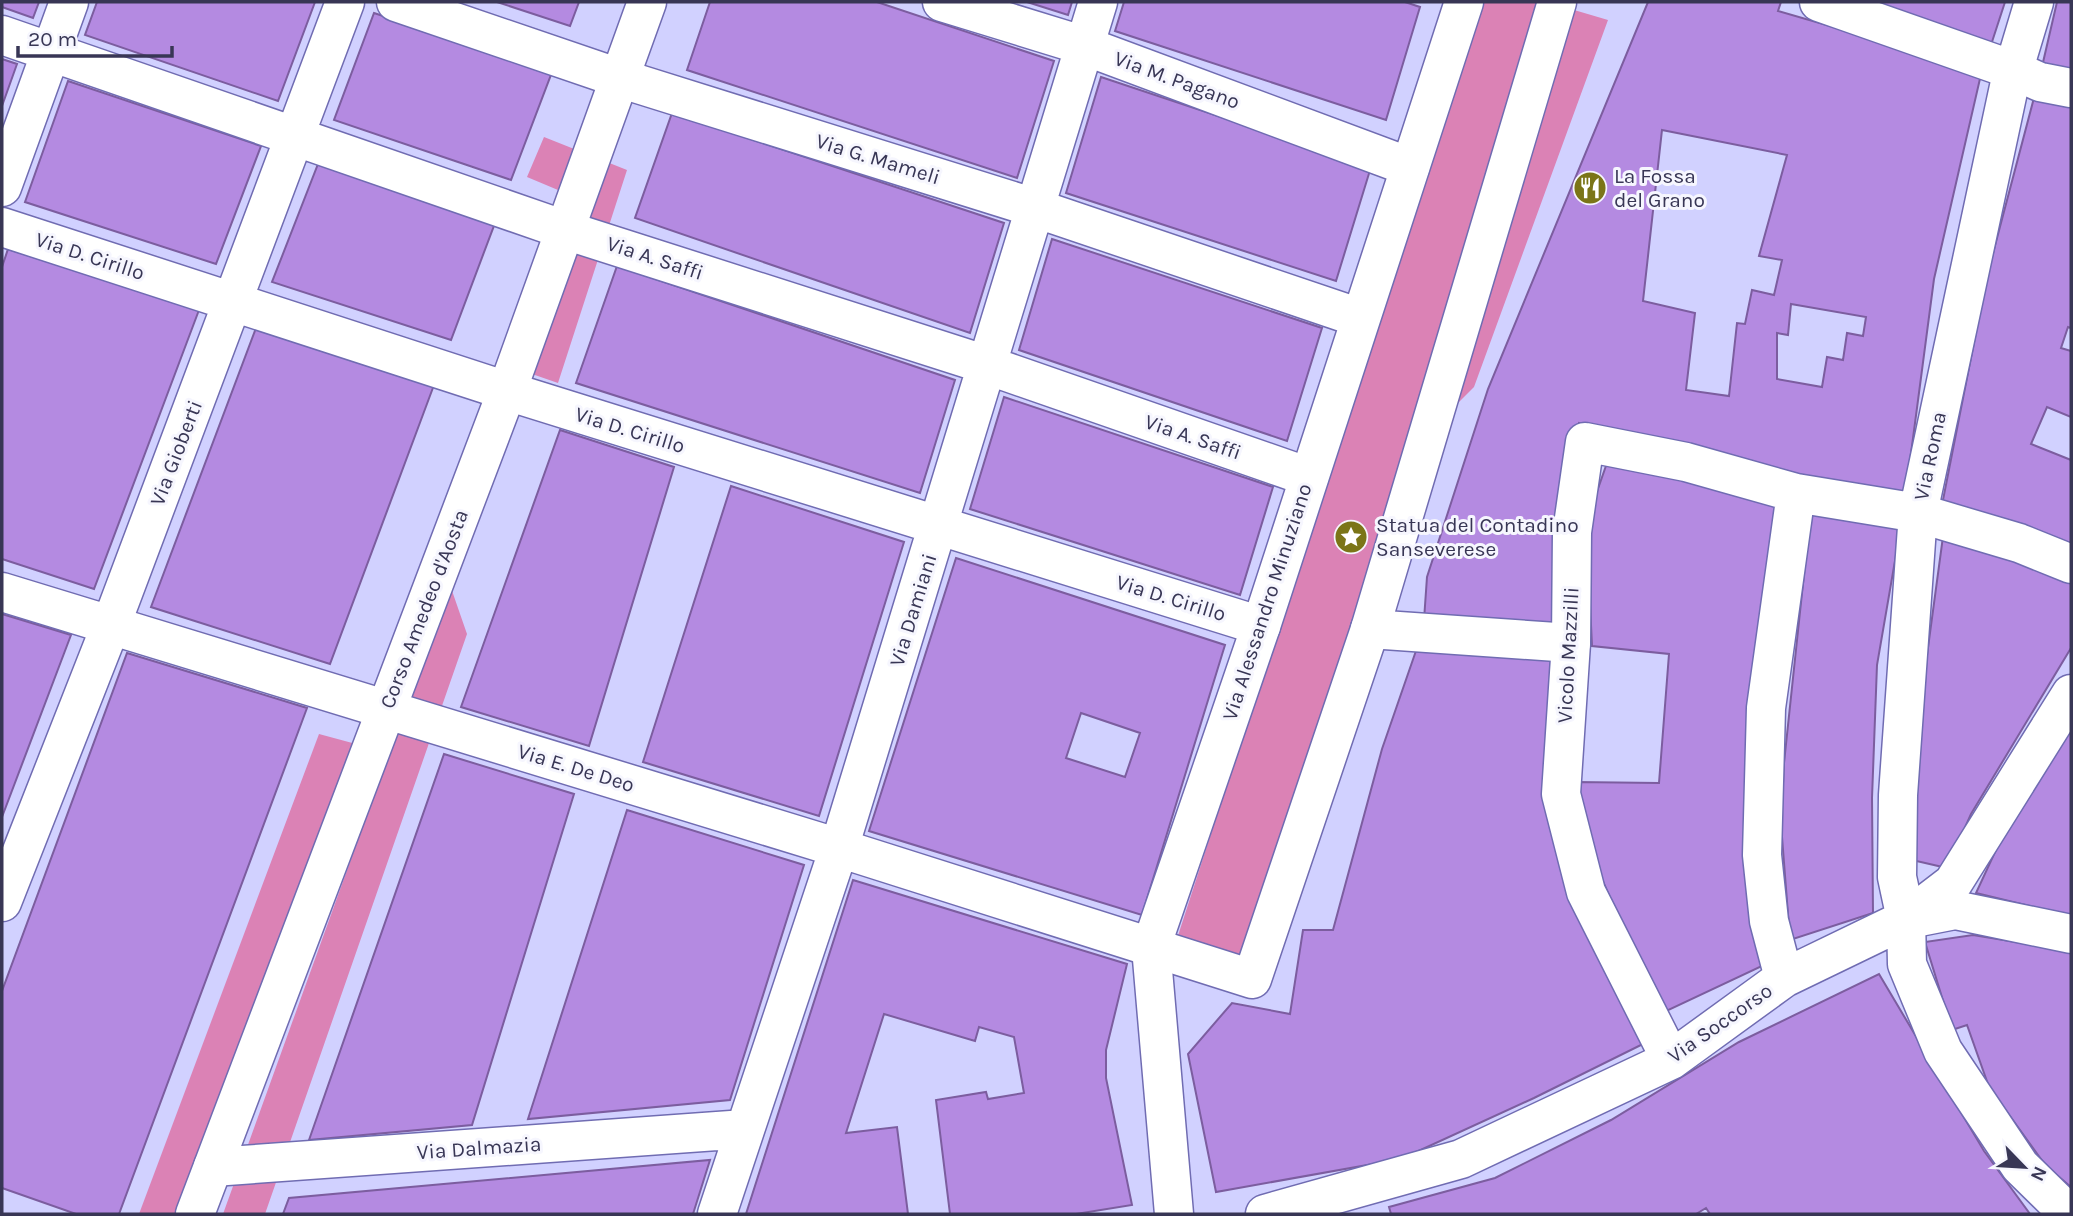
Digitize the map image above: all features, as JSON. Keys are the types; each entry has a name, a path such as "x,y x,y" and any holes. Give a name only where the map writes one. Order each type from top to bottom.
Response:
{"street":[{"path":"2,187 69,2"},
{"name":"Via Gioberti","path":"2,902 111,625 233,302 292,135 345,2"},
{"name":"Via G. Mameli","path":"396,2 620,78 1035,208 1360,318"},
{"name":"Corso Amedeo d'Aosta","path":"195,1214 507,391 647,2"},
{"name":"Via M. Pagano","path":"942,2 1085,46 1410,167"},
{"name":"Via Damiani","path":"717,1214 839,848 1098,2"},
{"name":"Via Alessandro Minuziano","path":"1174,1214 1151,947 1261,626 1464,2"},
{"path":"1557,2 1370,629 1571,643"},
{"path":"1819,2 2014,70 2040,82 2071,88"},
{"name":"Via Roma","path":"2034,2 2014,70 1918,513 1898,795 1897,877 1906,919 1908,964 1942,1051 2020,1166 2069,1214"},
{"name":"Via A. Saffi","path":"2,35 565,230 987,365 1309,477"},
{"name":"Via D. Cirillo","path":"2,227 507,391 1261,626"},
{"name":"Vicolo Mazzilli","path":"1671,1060 1586,892 1561,794 1571,643 1572,533 1585,442 1686,462 1796,493 1918,513 2019,543 2071,564"},
{"path":"1784,978 1769,921 1762,855 1766,708 1796,493"},
{"name":"Via E. De Deo","path":"2,592 839,848 1252,979 1370,629"},
{"name":"Via Soccorso","path":"1265,1214 1318,1207 1461,1159 1671,1060 1784,978 1906,919 1953,883 2071,694"},
{"path":"1906,919 1955,910 2071,934"},
{"name":"Via Dalmazia","path":"213,1167 744,1129"}],"shaded area":[{"path":"1481,2 1547,2 1608,20 1474,387 1423,438 1250,963 1173,951"},
{"path":"544,137 627,170 558,383 532,374 589,203 527,177"},
{"path":"450,585 467,634 265,1214 223,1214"},
{"path":"319,734 356,744 180,1214 139,1214"}],"building":[{"path":"2,2 39,2 33,18 2,7"},
{"path":"97,2 315,2 278,101 85,35"},
{"path":"497,2 579,2 570,26"},
{"path":"710,2 877,2 1054,61 1017,178 687,70"},
{"path":"1027,2 1072,2 1068,15"},
{"path":"1124,2 1405,2 1420,7 1386,120 1115,31"},
{"path":"1648,2 1781,2 1778,11 1982,70 1934,279 1905,499 1579,423 1564,498 1556,630 1424,620 1427,577 1488,389","holes":["1662,130 1787,155 1759,256 1782,260 1774,295 1752,290 1745,324 1737,323 1729,396 1686,390 1695,313 1643,301","1791,304 1866,317 1863,336 1847,333 1843,360 1827,357 1822,387 1777,379 1777,333 1788,335"]},
{"path":"1852,2 2005,2 1990,48"},
{"path":"2057,2 2071,2 2071,76 2041,71"},
{"path":"374,13 552,72 511,180 334,120"},
{"path":"2,59 17,64 2,106"},
{"path":"1101,77 1371,167 1336,281 1066,193"},
{"path":"68,81 261,146 216,264 25,202"},
{"path":"2035,94 2071,99 2071,328 2068,327 2061,348 2071,351 2071,417 2047,407 2031,444 2071,460 2071,552 1942,505 1987,276"},
{"path":"672,113 1004,223 970,333 635,218"},
{"path":"318,164 495,223 451,340 272,282"},
{"path":"1052,239 1322,328 1287,441 1019,350"},
{"path":"8,249 199,310 94,589 2,559 2,267"},
{"path":"617,266 955,380 920,493 576,383"},
{"path":"256,328 434,385 330,664 151,607"},
{"path":"1004,397 1273,487 1240,595 970,509"},
{"path":"560,430 674,467 589,746 461,707"},
{"path":"1607,463 1778,499 1743,845 1752,929 1762,966 1660,1014 1586,842 1576,782 1659,783 1669,654 1592,646 1588,562 1593,503"},
{"path":"731,486 904,542 819,816 643,762"},
{"path":"1811,508 1901,526 1877,665 1872,798 1873,913 1790,940 1781,824 1784,763"},
{"path":"1944,529 2071,572 2071,648 1971,814 1947,868 1912,860 1927,655"},
{"path":"956,558 1225,645 1142,915 869,831","holes":["1081,713 1140,733 1125,777 1066,758"]},
{"path":"2,614 71,635 2,817"},
{"path":"1418,645 1561,655 1578,903 1647,1042 1401,1159 1216,1192 1188,1054 1232,1003 1290,1014 1303,930 1333,930 1382,749"},
{"path":"127,653 307,708 119,1214 76,1214 2,1188 2,991"},
{"path":"2071,725 2071,916 1976,893 2021,796"},
{"path":"444,754 574,794 472,1125 309,1140"},
{"path":"627,810 804,865 730,1100 528,1119"},
{"path":"853,880 1127,964 1106,1050 1106,1078 1132,1205 1076,1214 950,1214 936,1100 986,1092 988,1099 1024,1093 1014,1037 979,1027 975,1041 884,1014 846,1133 897,1127 908,1214 746,1214"},
{"path":"1973,935 2071,951 2071,1187 2046,1166 1989,1087 1967,1025 1952,1030 1925,942"},
{"path":"1879,974 1984,1151 2030,1214 1710,1214 1706,1208 1696,1214 1391,1214 1389,1207 1495,1178 1611,1120 1739,1042"},
{"path":"710,1160 693,1214 283,1214 289,1198"}],"place":[{"name":"La Fossa del Grano","path":"1590,188"},
{"name":"Statua del Contadino Sanseverese","path":"1351,537"}]}
